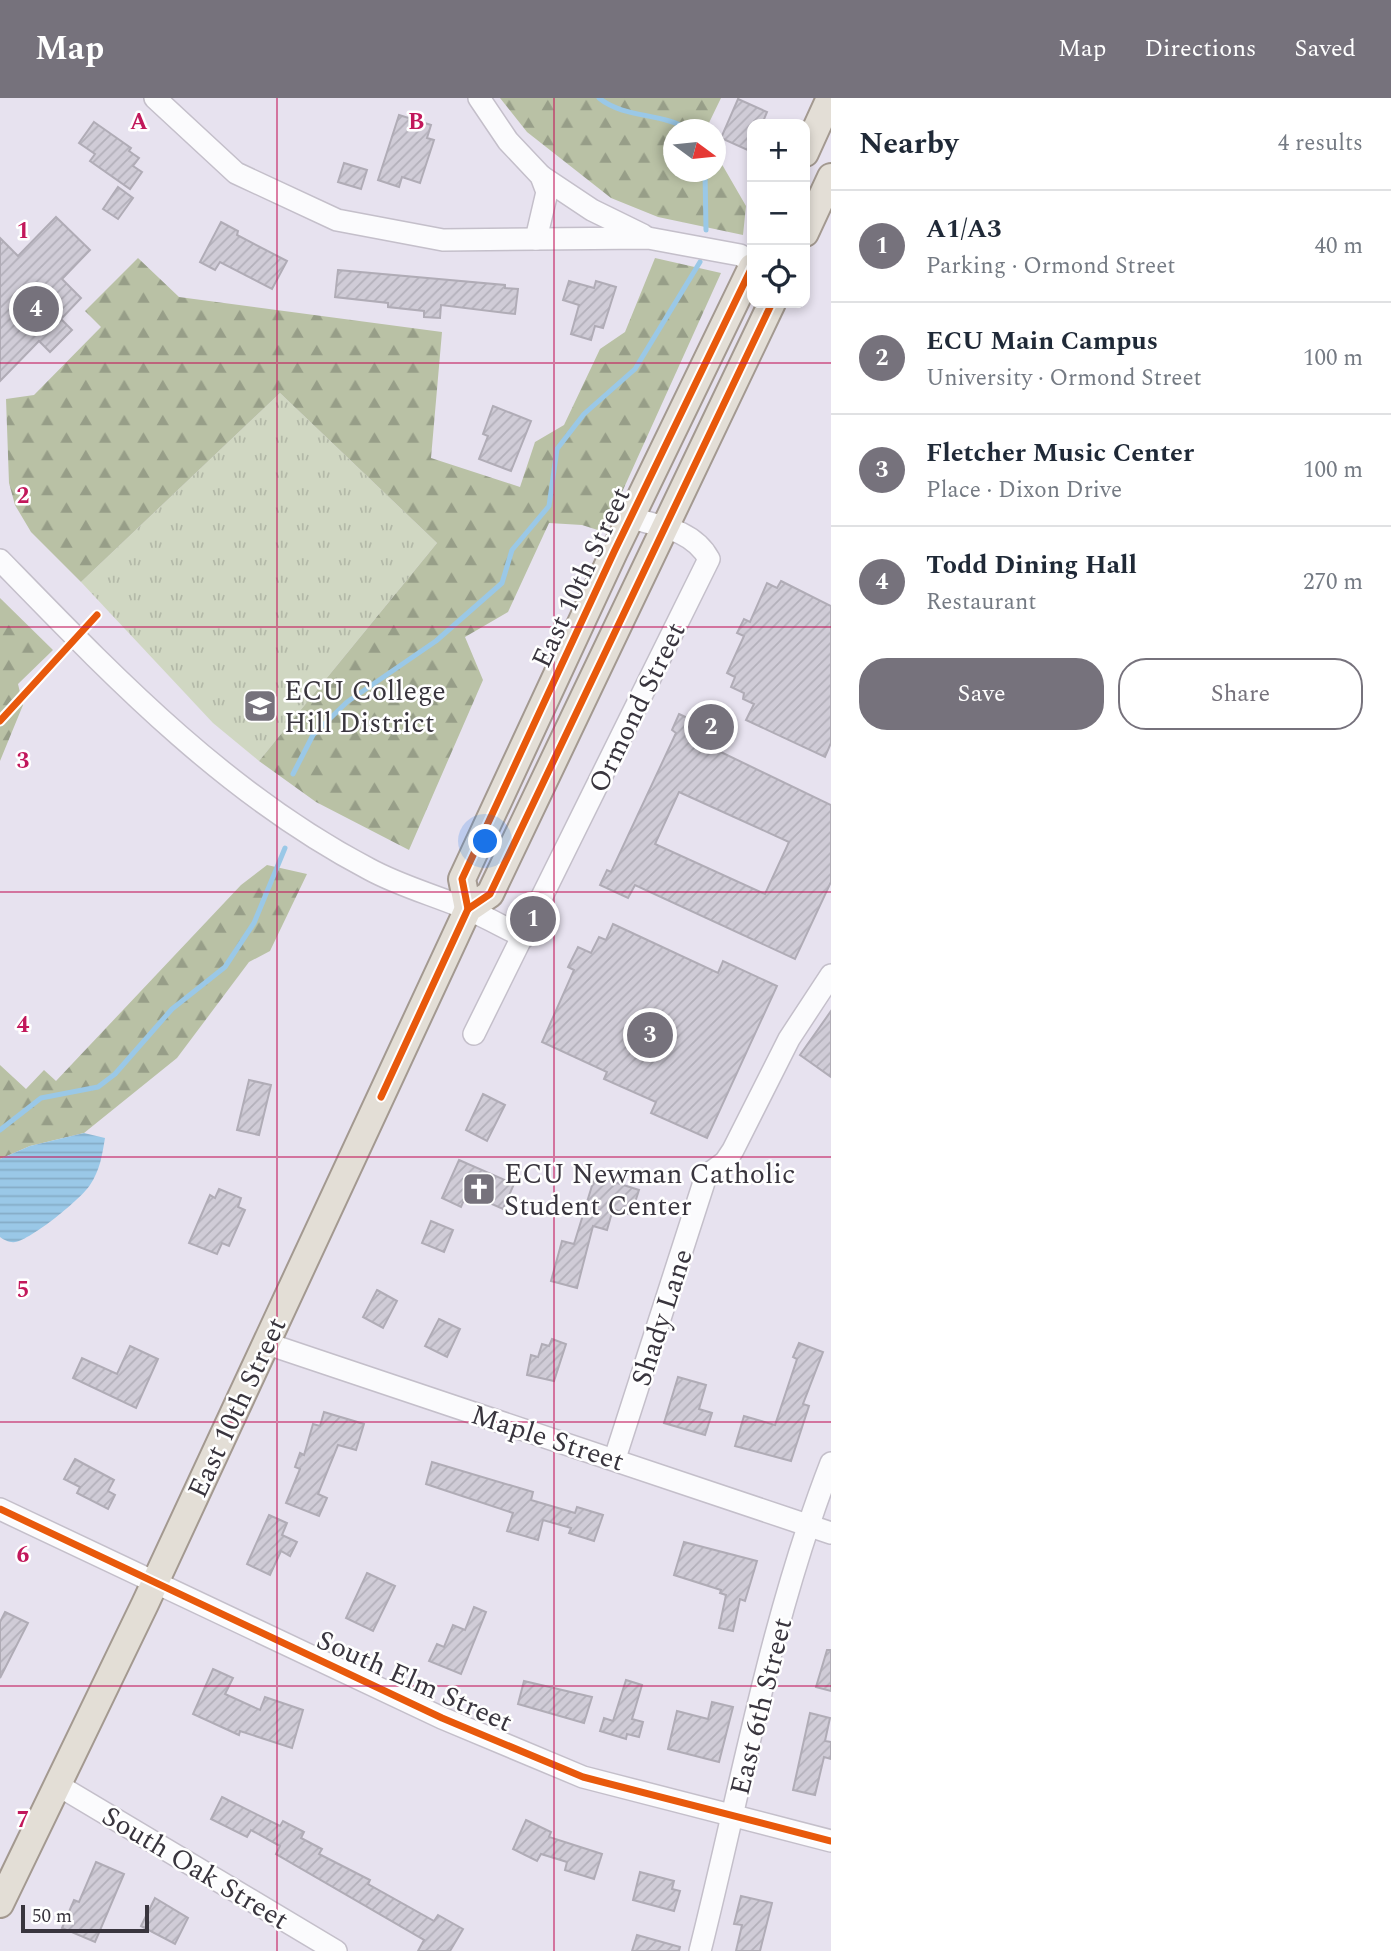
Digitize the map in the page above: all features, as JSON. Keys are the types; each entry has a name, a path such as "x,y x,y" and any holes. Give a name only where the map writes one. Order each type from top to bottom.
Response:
{"main road":[{"path":"810,142 830,98"},
{"path":"810,222 831,177"},
{"name":"East 10th Street","path":"468,909 462,879 747,275"},
{"name":"East 10th Street","path":"0,1904 155,1582 468,909 490,894 770,308"}],"street":[{"path":"155,98 236,173 337,220 443,240 648,238 740,255 747,261"},
{"path":"479,98 508,141 541,176 592,209 648,238"},
{"path":"536,239 547,192 541,176"},
{"name":"Ormond Street","path":"474,1034 709,559 694,540 666,527 631,518"},
{"path":"0,560 163,725 247,792 303,831 368,869 405,887 468,909 524,937"},
{"name":"Shady Lane","path":"615,1458 706,1176 725,1162 733,1150 789,1039 831,975"},
{"name":"Maple Street","path":"265,1343 615,1458 831,1533"},
{"name":"East 6th Street","path":"700,1951 766,1673 807,1525 831,1464"},
{"name":"South Elm Street","path":"0,1509 442,1718 583,1777 733,1818 831,1841"},
{"name":"South Oak Street","path":"56,1784 336,1951"}],"green space":[{"path":"500,98 721,98 711,119 663,119 663,182 726,182 726,171 746,206 743,235 658,217 611,198 527,132"},
{"path":"138,258 179,297 442,332 431,458 520,487 535,442 564,425 600,349 625,332 655,258 721,273 604,532 582,525 549,523 508,612 465,637 483,680 409,850 316,802 259,761 437,543 280,393 81,582 31,532 15,505 9,483 6,399 34,395 101,327 85,311"},
{"path":"280,393 437,543 259,761 213,723 81,582"},
{"path":"0,598 53,650 18,684 23,705 0,761"},
{"path":"267,865 307,874 270,951 249,962 177,1058 84,1133 30,1146 0,1159 0,1065 26,1089 44,1070 56,1081 241,885"}],"water":[{"path":"84,1133 105,1138 98,1168 85,1191 56,1218 22,1240 11,1242 0,1237 0,1159 30,1146"}],"building":[{"path":"738,99 767,112 764,119 747,119 747,150 726,140 726,127"},
{"path":"399,115 431,125 427,138 434,140 420,183 402,177 399,187 378,180"},
{"path":"94,122 131,148 129,151 139,158 133,166 142,172 130,189 90,161 95,154 79,143"},
{"path":"344,163 367,170 361,189 338,182"},
{"path":"118,187 133,198 118,219 103,209"},
{"path":"56,217 90,250 62,279 81,298 61,319 72,330 50,352 39,341 0,381 0,238 18,256"},
{"path":"221,222 238,231 237,235 287,261 272,289 220,262 215,270 200,262"},
{"path":"338,270 505,285 505,288 518,289 515,314 441,305 440,318 424,317 424,311 388,307 388,303 335,297"},
{"path":"569,281 594,288 596,281 616,287 603,328 595,326 591,340 571,334 579,305 563,300"},
{"path":"493,406 531,421 511,471 479,459 488,436 483,434"},
{"path":"781,581 831,606 831,743 825,757 746,720 754,704 743,699 744,693 731,687 735,677 727,673 744,636 737,633 744,619 750,622 767,583 777,588"},
{"path":"679,714 709,728 702,743 831,805 831,882 795,959 635,885 628,898 600,885 607,870 611,872 676,733 672,730","holes":["679,792 789,842 765,894 655,844"]},
{"path":"613,924 718,973 723,961 777,986 707,1138 651,1113 656,1102 604,1079 607,1072 542,1042 574,970 568,967 578,947 591,953 599,937 606,940"},
{"path":"831,1011 831,1077 800,1055"},
{"path":"249,1080 271,1085 259,1135 237,1130"},
{"path":"483,1094 505,1105 487,1141 466,1130"},
{"name":"ECU Newman Catholic Student Center","path":"459,1160 514,1184 503,1209 467,1193 461,1207 442,1198"},
{"path":"595,1176 639,1190 631,1215 613,1209 607,1230 593,1226 577,1288 551,1281 562,1241 574,1244"},
{"path":"219,1189 241,1198 238,1207 245,1210 229,1246 222,1243 217,1254 189,1243 210,1195 215,1198"},
{"path":"431,1221 453,1230 444,1252 422,1243"},
{"path":"377,1290 397,1301 383,1328 363,1317"},
{"path":"439,1319 460,1329 447,1357 425,1346"},
{"path":"552,1339 566,1344 554,1381 527,1375 531,1355 538,1357 542,1344 549,1346"},
{"path":"799,1343 823,1352 803,1404 809,1406 791,1461 735,1446 744,1416 775,1425 797,1359 793,1357"},
{"path":"130,1346 158,1359 136,1408 73,1378 82,1358 117,1374"},
{"path":"678,1377 706,1385 699,1409 712,1413 705,1435 664,1423"},
{"path":"324,1412 364,1424 356,1450 338,1445 318,1494 327,1498 319,1516 286,1503 300,1469 295,1467 300,1453 304,1455 313,1424 320,1426"},
{"path":"75,1459 114,1480 108,1491 115,1495 108,1509 77,1493 80,1487 64,1479"},
{"path":"432,1462 533,1492 531,1500 575,1513 577,1507 603,1515 594,1541 569,1533 571,1528 543,1520 538,1540 507,1531 513,1513 426,1484"},
{"path":"269,1515 287,1523 282,1535 297,1542 290,1556 281,1551 270,1575 247,1564"},
{"path":"684,1542 757,1561 745,1601 740,1599 733,1631 719,1628 726,1595 720,1593 721,1590 674,1575"},
{"path":"367,1573 395,1586 373,1631 346,1618"},
{"path":"474,1607 486,1612 461,1674 429,1661 437,1644 444,1647 453,1625 465,1630"},
{"path":"5,1612 28,1623 0,1678 0,1622"},
{"path":"827,1650 831,1650 831,1691 816,1687"},
{"path":"213,1669 233,1678 225,1694 260,1710 265,1697 303,1710 292,1748 240,1731 239,1735 193,1714"},
{"path":"626,1680 642,1685 632,1719 643,1722 639,1737 627,1734 626,1739 600,1731 604,1718 613,1721"},
{"path":"524,1681 592,1697 584,1723 518,1704"},
{"path":"712,1702 733,1707 719,1762 668,1749 677,1711 708,1719"},
{"path":"810,1713 830,1718 825,1741 831,1742 831,1759 824,1757 815,1795 793,1790"},
{"path":"222,1797 280,1826 283,1821 304,1832 301,1838 322,1849 319,1854 370,1880 368,1884 434,1921 438,1915 463,1929 450,1951 418,1951 424,1940 276,1854 280,1846 251,1830 247,1837 211,1819"},
{"path":"526,1820 551,1832 549,1837 602,1854 594,1879 565,1870 567,1862 541,1854 537,1861 513,1849"},
{"path":"96,1862 124,1874 95,1942 62,1928 74,1900 79,1902"},
{"path":"640,1872 674,1881 672,1889 680,1891 674,1911 633,1900"},
{"path":"741,1896 772,1903 760,1951 736,1951 742,1925 734,1924"},
{"path":"155,1898 188,1918 175,1944 141,1926"},
{"path":"637,1935 680,1947 679,1951 632,1951"}],"waterway":[{"path":"599,98 609,105 632,113 663,119"},
{"path":"705,182 706,230"},
{"path":"293,774 313,735 347,702 436,641 502,583 512,550 549,506 557,449 584,414 635,369 700,262"},
{"path":"0,1130 41,1098 98,1087 115,1074 172,1009 225,967 254,923 285,848"}],"cycle path":[{"path":"468,909 462,879 614,552 747,277"},
{"path":"381,1097 468,909 490,894 770,308"},
{"path":"0,721 97,615"},
{"path":"0,1509 442,1718 583,1777 831,1841"}],"place":[{"name":"Todd Dining Hall","path":"36,309"},
{"name":"ECU College Hill District","path":"260,706"},
{"name":"ECU Main Campus","path":"711,727"},
{"name":"A1/A3","path":"533,919"},
{"name":"Fletcher Music Center","path":"650,1035"},
{"name":"ECU Newman Catholic Student Center","path":"479,1189"}]}
